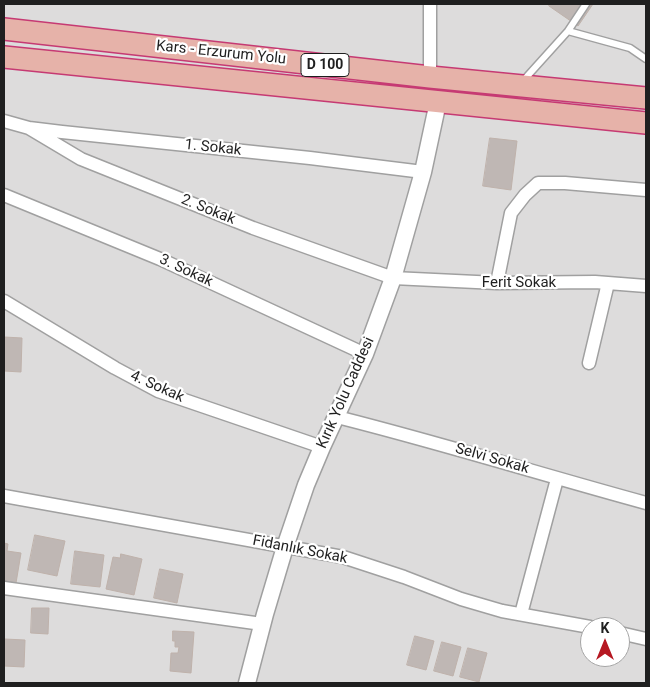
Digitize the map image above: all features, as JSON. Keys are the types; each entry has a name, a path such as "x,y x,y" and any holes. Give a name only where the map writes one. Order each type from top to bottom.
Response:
{"highway":[{"name":"Kars - Erzurum Yolu","path":"4,29 646,98"},
{"name":"Kars - Erzurum Yolu","path":"4,57 646,123"}],"street":[{"path":"430,4 430,76"},
{"name":"Kırık Yolu Caddesi","path":"247,683 285,546 306,485 365,354 392,278 423,172 438,102"},
{"name":"1. Sokak","path":"4,121 29,128 423,172"},
{"name":"2. Sokak","path":"29,128 81,159 254,228 392,278"},
{"path":"497,283 512,213 525,195 538,183 565,183 646,190"},
{"name":"3. Sokak","path":"4,195 160,259 365,354"},
{"name":"Ferit Sokak","path":"392,278 497,283 608,283 646,286"},
{"path":"589,363 608,283"},
{"name":"4. Sokak","path":"4,301 115,368 158,391 322,447"},
{"name":"Selvi Sokak","path":"337,417 403,433 557,479 646,503"},
{"path":"521,614 557,479"},
{"name":"Fidanlık Sokak","path":"4,496 343,557 404,577 461,599 502,611 580,625"},
{"path":"4,588 262,624"},
{"path":"630,635 646,638"}],"lane":[{"path":"519,85 568,31 586,4"},
{"path":"568,31 630,48 646,59"}],"shaded area":[{"path":"4,4 646,4 646,683 4,683"}],"building":[{"path":"550,4 593,4 578,26 549,6"},
{"path":"490,138 517,141 511,190 483,186"},
{"path":"4,337 22,338 21,372 4,371"},
{"path":"35,535 65,541 57,576 28,570"},
{"path":"4,543 8,544 7,551 21,553 16,583 4,581"},
{"path":"75,551 104,555 100,587 71,584"},
{"path":"121,554 142,559 134,595 106,589 113,557 120,558"},
{"path":"160,569 183,574 177,603 154,598"},
{"path":"32,608 49,608 48,634 31,633"},
{"path":"173,631 194,632 191,673 170,671 171,653 178,653 179,647 175,647"},
{"path":"415,636 434,641 426,670 407,665"},
{"path":"4,639 25,640 24,667 4,666"},
{"path":"442,642 461,647 453,676 434,671"},
{"path":"468,648 487,653 479,682 460,677"}]}
